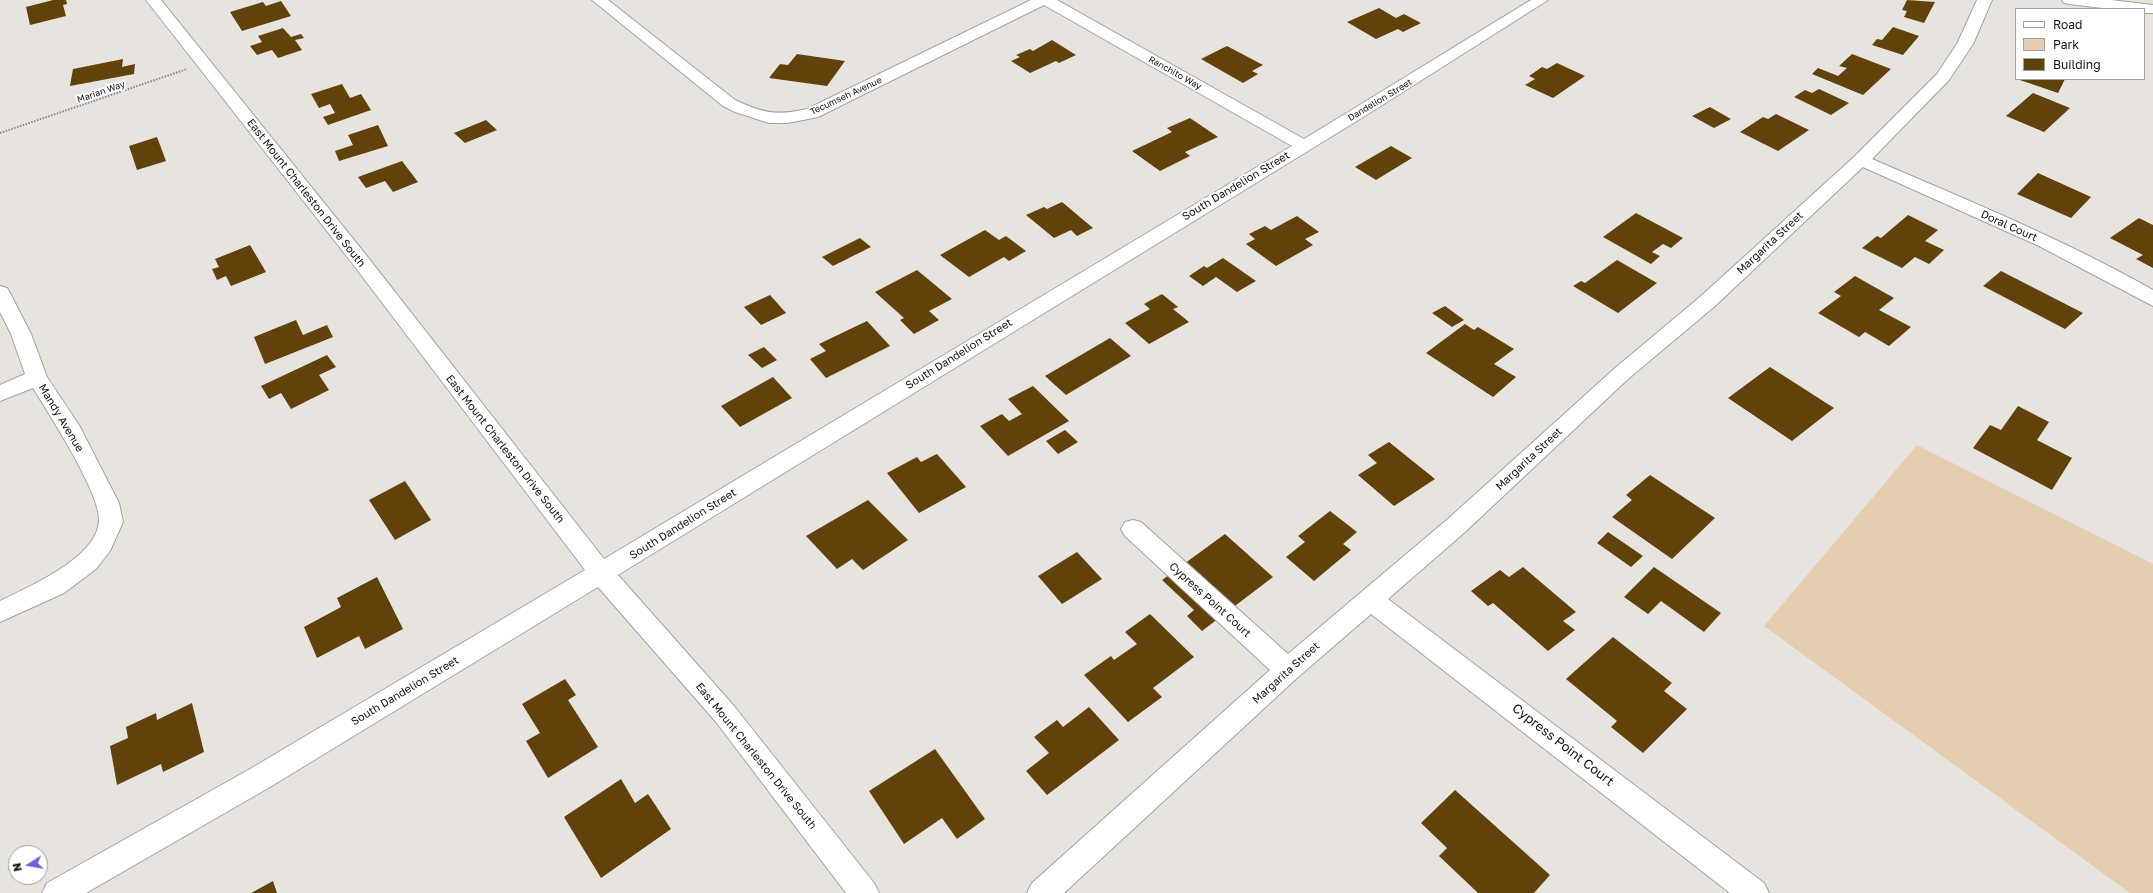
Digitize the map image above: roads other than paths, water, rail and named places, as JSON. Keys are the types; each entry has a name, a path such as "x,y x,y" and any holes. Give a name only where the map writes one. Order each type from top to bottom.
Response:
{"street":[{"name":"East Mount Charleston Drive South","path":"153,0 359,259 602,574 725,714 864,893"},
{"name":"Tecumseh Avenue","path":"599,0 729,103 751,115 770,119 788,119 812,113 1044,0"},
{"name":"Ranchito Way","path":"1044,0 1304,146"},
{"name":"Dandelion Street","path":"1304,146 1541,0"},
{"name":"Margarita Street","path":"1042,893 1288,670 1457,525 1621,374 1708,300 1861,160 1943,77 1965,44 1982,3 1985,0"},
{"path":"2070,0 2136,8"},
{"name":"South Dandelion Street","path":"56,893 110,865 245,787 602,574 1026,312 1304,146"},
{"name":"Doral Court","path":"1861,160 2046,243 2124,281 2153,298"},
{"name":"Mandy Avenue","path":"0,293 21,334 37,378 71,431 108,503 111,522 102,544 88,562 55,586 0,612"},
{"path":"0,392 37,378"},
{"name":"Cypress Point Court","path":"1133,529 1288,670"},
{"name":"Cypress Point Court","path":"1370,599 1435,647 1754,893"}]}
